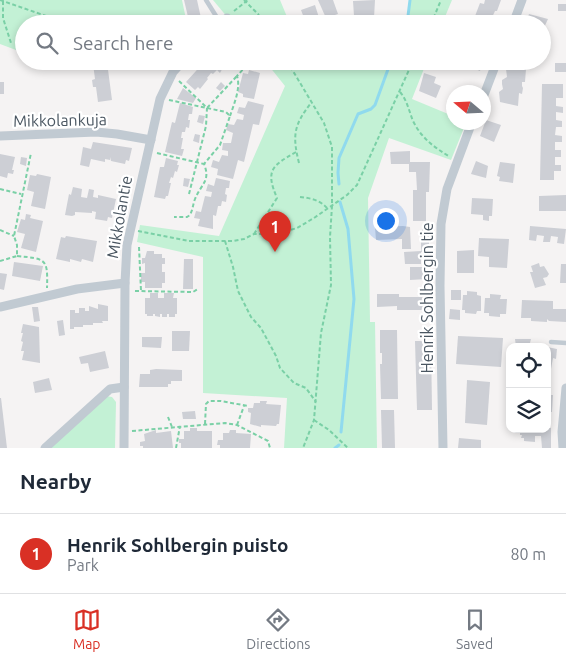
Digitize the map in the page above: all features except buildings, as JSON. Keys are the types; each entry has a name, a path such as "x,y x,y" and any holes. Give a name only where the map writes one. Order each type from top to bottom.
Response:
{"street":[{"path":"516,15 522,0"},
{"name":"Mikkolantie","path":"124,448 127,245 160,98 175,70"},
{"path":"488,85 494,70"},
{"name":"Henrik Sohlbergin tie","path":"443,448 440,286 441,224 447,189 469,130"},
{"name":"Mikkolankuja","path":"0,136 96,132 151,140"},
{"path":"0,307 77,289 125,283"},
{"path":"45,448 110,389 124,387"},
{"path":"563,448 562,432 566,388"}],"lane":[{"path":"206,0 218,15"},
{"path":"551,342 566,343"}],"path":[{"path":"230,15 246,0 257,15"},
{"path":"435,15 441,0"},
{"path":"11,42 3,18 1,1 42,15"},
{"path":"189,194 206,126 207,108 242,70"},
{"path":"292,70 324,124 331,141 331,285 321,333 317,403 314,420 303,448"},
{"path":"138,231 189,241 225,241 244,239 254,234 287,232 314,218 347,195 357,184 409,70"},
{"path":"204,164 220,145 237,90 239,80 237,76"},
{"path":"178,79 207,108"},
{"path":"399,91 414,122 427,142 457,160"},
{"path":"168,100 226,112 230,116"},
{"path":"299,162 296,152 295,131 298,121 312,103"},
{"path":"254,234 276,198 270,176 278,162 296,152"},
{"path":"17,256 17,244 14,236 31,153"},
{"path":"156,153 204,164 207,170 207,179 194,200 190,215 174,217"},
{"path":"0,189 22,194"},
{"path":"300,197 311,198 328,208"},
{"path":"0,230 14,236"},
{"path":"225,241 238,291 251,317 261,328 276,356 280,368 294,383 306,388 317,403"},
{"path":"139,247 141,291"},
{"path":"0,261 17,256 42,260 48,269 47,290"},
{"path":"135,291 193,292 198,289"},
{"path":"205,424 206,404 209,401 221,400 248,406"},
{"path":"237,425 244,406"},
{"path":"168,417 172,427"},
{"path":"314,420 329,430 348,448"},
{"path":"132,431 225,423 237,425 268,441 270,448"},
{"path":"176,448 180,426"}],"green space":[{"path":"0,0 182,0 185,15 15,15 15,50 0,44"},
{"path":"213,0 280,0 286,15 226,15"},
{"path":"410,0 452,0 446,15 407,15 410,14"},
{"path":"272,70 423,70 412,99 446,113 446,130 463,130 451,160 389,138 368,198 370,322 375,322 377,448 284,448 287,398 203,393 203,257 137,242 140,225 219,236 285,86"},
{"path":"106,396 112,397 116,402 115,448 49,448"}],"waterway":[{"path":"408,15 410,0"},
{"path":"339,184 339,158 358,114 371,109 375,105 388,70"},
{"path":"340,202 348,229 354,299 341,432"},
{"path":"335,448 339,445"}],"place":[{"name":"Henrik Sohlbergin puisto","path":"275,252"}]}
